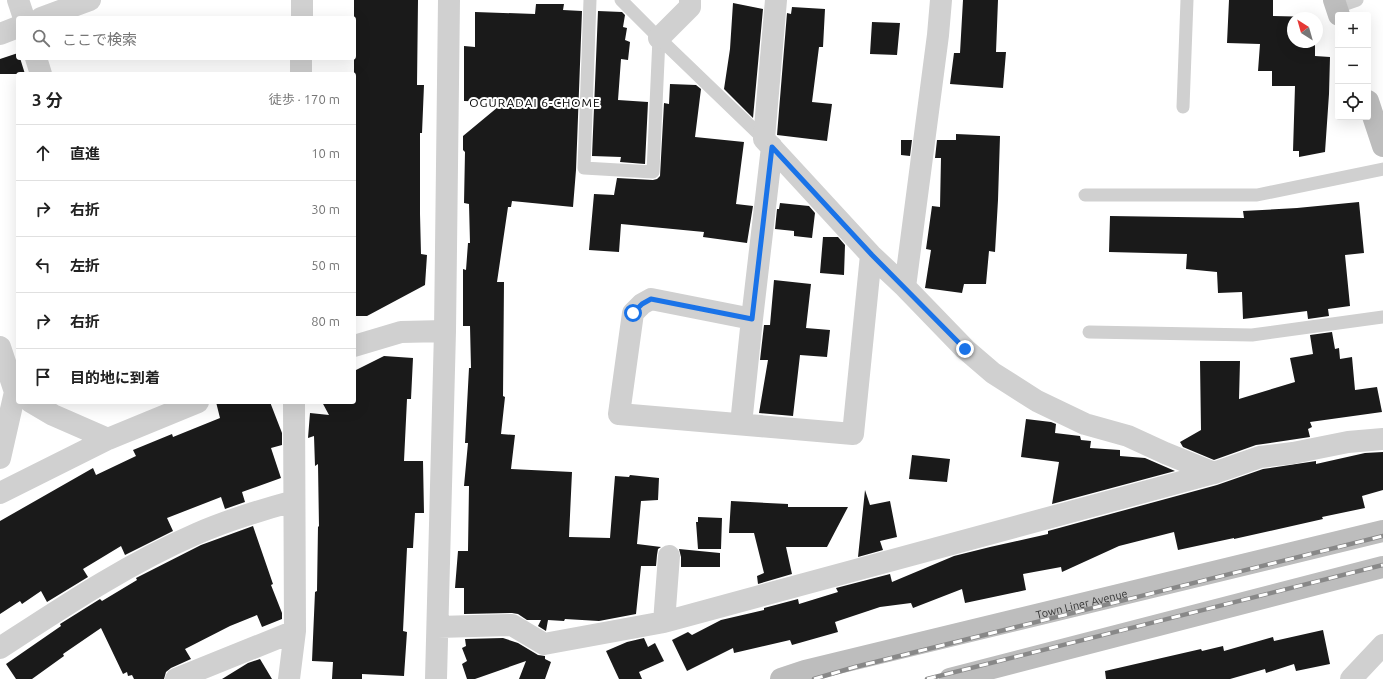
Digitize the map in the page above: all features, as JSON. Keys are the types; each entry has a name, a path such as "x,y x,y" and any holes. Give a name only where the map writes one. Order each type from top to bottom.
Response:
{"street":[{"path":"18,0 23,16"},
{"path":"46,16 90,0"},
{"path":"302,0 302,16"},
{"path":"436,679 445,331 449,0"},
{"path":"659,38 690,7 690,0"},
{"path":"741,424 768,143 776,0"},
{"path":"904,287 937,43 941,0"},
{"path":"0,34 16,28"},
{"path":"37,60 40,72"},
{"path":"301,60 301,72"},
{"path":"1371,110 1383,146"},
{"path":"768,143 872,255 965,349 987,368 1037,401 1085,424 1128,436 1214,473"},
{"path":"752,319 651,299 642,304 633,313 619,414 853,434 872,255"},
{"path":"356,345 401,332 445,331"},
{"path":"0,347 16,384"},
{"path":"0,458 18,404"},
{"path":"34,404 52,415 108,439"},
{"path":"0,493 108,439 193,404"},
{"path":"289,679 294,631 294,404"},
{"path":"438,628 512,625 544,644 664,622 1214,473 1260,457 1293,453 1348,442 1383,439"},
{"path":"0,648 123,570 196,534 244,515 294,501"},
{"name":"Town Liner Avenue","path":"781,679 1383,531"},
{"path":"664,622 669,556"},
{"path":"950,679 1383,567"},
{"path":"176,679 294,631"},
{"path":"1351,679 1383,645"}],"lane":[{"path":"590,0 584,168 653,172 659,38"},
{"path":"620,0 768,143"},
{"path":"1183,107 1187,0"},
{"path":"1337,7 1357,0"},
{"path":"1085,195 1257,195 1383,169"},
{"path":"1089,332 1252,335 1383,317"}],"building":[{"path":"354,0 418,0 417,85 424,85 422,133 420,133 420,214 421,254 427,255 425,285 367,316 356,316 356,72 354,72 354,60 356,60 356,16 354,16"},
{"path":"963,0 998,0 996,52 1006,52 1003,88 950,84 954,53 960,53"},
{"path":"1229,0 1273,0 1273,16 1287,16 1287,48 1315,48 1315,56 1330,57 1325,152 1299,157 1299,151 1293,151 1295,86 1272,86 1272,71 1258,71 1260,44 1227,43"},
{"path":"733,3 763,9 753,118 724,89 730,49"},
{"path":"536,4 564,4 563,10 582,11 576,170 573,207 512,201 511,207 508,207 497,282 504,282 503,396 505,397 501,434 515,435 511,469 572,472 569,537 610,538 615,476 629,477 630,475 659,478 658,500 641,501 637,544 661,547 658,549 656,566 641,566 636,614 599,621 565,619 564,621 548,620 546,631 538,626 541,620 527,620 518,614 464,614 464,588 455,588 458,551 468,551 469,486 464,486 468,443 465,443 469,368 471,368 470,326 463,326 463,269 466,270 468,243 470,243 469,204 464,203 465,152 463,150 463,136 504,102 464,101 464,46 475,47 475,12 535,14"},
{"path":"792,7 825,9 823,47 819,47 812,102 832,104 827,141 777,135 787,13 791,14"},
{"path":"598,11 622,12 625,15 623,27 627,28 625,40 630,42 628,60 621,59 618,100 648,102 645,164 620,162 621,157 592,156"},
{"path":"872,22 900,23 897,55 870,54"},
{"path":"16,54 16,60 21,60 24,72 16,72 16,74 0,74 0,59"},
{"path":"670,84 696,85 701,89 695,137 744,142 736,204 753,206 747,243 703,237 704,232 621,224 619,252 589,250 594,194 614,195 617,178 653,180 660,176 664,103 669,104"},
{"path":"956,134 1000,136 995,252 989,251 986,284 964,284 962,293 925,288 931,250 926,249 932,206 940,207 941,158 935,158 937,140 956,140"},
{"path":"901,140 912,140 910,156 901,155"},
{"path":"1359,202 1364,253 1345,255 1350,306 1328,309 1329,316 1308,319 1307,311 1243,319 1242,292 1218,293 1217,272 1186,269 1187,254 1109,252 1110,216 1244,218 1243,211"},
{"path":"780,203 809,206 815,213 812,238 794,236 794,231 775,229 777,209 779,209"},
{"path":"823,237 838,237 845,245 844,275 820,273"},
{"path":"774,280 811,284 806,328 830,330 827,357 800,355 793,416 759,413 768,360 760,360 764,325 770,325"},
{"path":"1332,332 1335,349 1339,348 1340,359 1352,357 1355,390 1377,387 1382,412 1310,422 1312,427 1308,429 1310,437 1256,445 1214,460 1183,447 1180,442 1201,430 1200,361 1240,361 1239,399 1295,382 1290,358 1313,354 1310,335"},
{"path":"384,356 413,358 411,399 407,399 404,461 423,461 424,513 415,513 413,548 407,548 403,631 407,632 404,676 362,674 362,679 332,679 333,662 312,661 315,592 317,591 318,526 319,527 318,464 315,466 314,436 308,438 310,413 329,415 323,404 356,404 356,370"},
{"path":"216,404 271,404 282,433 282,445 271,448 281,478 242,492 245,502 225,509 221,497 167,518 173,531 125,555 121,546 83,569 88,577 47,602 41,591 22,604 20,601 0,614 0,521 93,468 96,475 136,456 133,450 172,434 173,437 220,418"},
{"path":"1026,419 1056,424 1055,433 1080,436 1081,440 1091,441 1090,448 1120,450 1120,456 1145,458 1175,471 1052,504 1059,462 1021,457"},
{"path":"1383,452 1383,490 1362,496 1365,508 1234,539 1178,550 1174,532 1119,546 1062,572 1061,567 1023,574 1026,590 965,603 962,589 913,608 911,603 880,607 835,622 838,632 792,645 790,640 734,653 733,648 687,671 672,640 688,632 692,635 721,620 764,610 764,608 798,599 799,604 838,592 836,588 890,574 892,582 954,556 1048,534 1048,531 1217,485 1263,469 1316,461 1316,464 1365,453"},
{"path":"912,455 950,459 947,482 909,479"},
{"path":"865,490 870,505 890,501 897,537 880,541 883,550 858,557"},
{"path":"731,501 788,504 788,507 848,507 827,547 786,547 792,574 758,584 757,576 764,573 754,533 729,533"},
{"path":"698,517 722,518 721,549 698,549 696,522 698,522"},
{"path":"253,526 273,584 271,585 282,613 282,619 262,627 257,615 230,626 185,649 191,659 171,668 166,672 164,679 134,679 132,675 128,676 127,672 123,674 101,628 63,654 64,656 32,679 16,679 6,664 61,626 60,624 100,599 102,601 137,580 136,578 201,545"},
{"path":"679,549 720,553 720,567 681,567"},
{"path":"1323,630 1330,664 1296,671 1294,664 1266,673 1265,669 1230,679 1106,679 1105,671 1201,649 1202,651 1223,646 1224,651 1273,637 1274,641"},
{"path":"503,638 518,643 538,655 545,656 545,659 551,662 545,679 519,679 526,661 475,679 467,679 462,664 467,661 462,648 466,646 465,639"},
{"path":"644,638 648,647 655,643 664,661 639,672 642,679 619,679 606,651 627,642"},
{"path":"260,659 272,679 222,679 248,663"}],"railway":[{"path":"814,679 855,667 1383,536"},
{"path":"927,679 1383,565"}],"district":[{"name":"OGURADAI 6-CHOME","path":"535,103"}],"route":[{"path":"633,313 642,304 651,299 752,319 772,147 872,255 965,349"}]}
